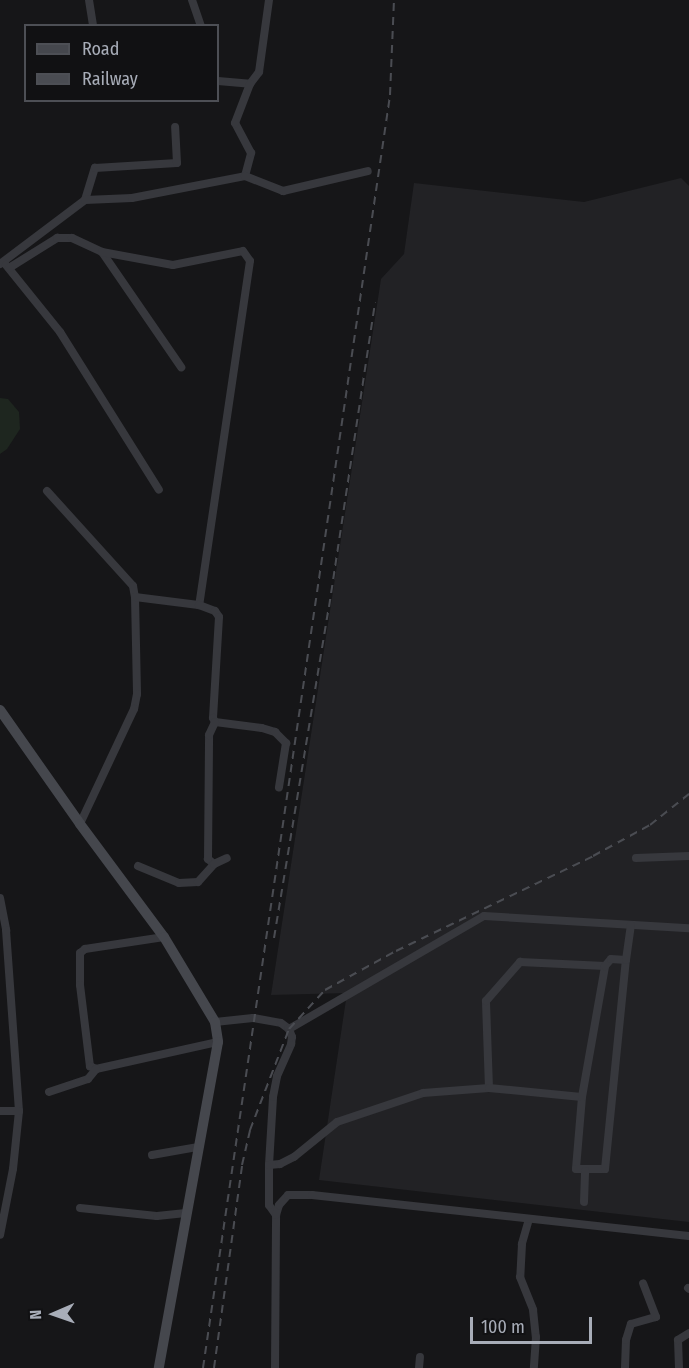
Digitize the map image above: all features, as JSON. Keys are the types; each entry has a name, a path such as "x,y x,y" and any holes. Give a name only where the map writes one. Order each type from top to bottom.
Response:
{"main road":[{"path":"0,710 80,824 164,937 215,1022 218,1042 159,1368"}],"street":[{"path":"89,0 93,24"},
{"path":"192,0 200,24"},
{"path":"245,176 251,153 235,123 250,84 259,72 269,0"},
{"path":"219,81 250,84"},
{"path":"4,264 85,200 95,168 177,163 175,127"},
{"path":"85,200 132,198 245,176 283,191 368,171"},
{"path":"4,264 57,238 72,238 102,252 173,266 243,251 250,261 199,606"},
{"path":"102,252 181,367"},
{"path":"4,264 60,332 159,490"},
{"path":"47,491 133,586 135,597 137,694 134,709 80,824"},
{"path":"135,597 199,606 215,611 219,617 214,722 209,735 208,859 214,864"},
{"path":"214,722 262,728 275,732 286,743 279,787"},
{"path":"636,858 689,856"},
{"path":"138,866 179,884 198,882 214,864 227,858"},
{"path":"0,898 6,930 15,1111 13,1169 0,1235"},
{"path":"289,1029 484,916 689,928"},
{"path":"627,960 611,959 605,966 582,1097 576,1169 585,1171 604,1169 631,925"},
{"path":"96,1069 90,1066 80,985 80,953 85,949 164,937"},
{"path":"489,1088 486,1001 520,962 605,966"},
{"path":"215,1022 253,1018 281,1023 289,1029 292,1037 273,1097 269,1204 276,1215"},
{"path":"49,1092 88,1079 96,1069 218,1042"},
{"path":"269,1165 280,1164 294,1157 337,1122 423,1093 489,1088 582,1097"},
{"path":"0,1112 15,1111"},
{"path":"152,1155 198,1147"},
{"path":"584,1202 585,1171"},
{"path":"275,1368 276,1215 279,1205 288,1195 312,1195 689,1236"},
{"path":"80,1208 157,1216 186,1213"},
{"path":"529,1219 522,1244 520,1277 533,1310 536,1337 534,1368"},
{"path":"625,1368 626,1340 631,1324 656,1317 643,1283"},
{"path":"679,1368 678,1340 689,1333"},
{"path":"419,1368 420,1357"}],"shaded area":[{"path":"681,178 689,186 689,1222 319,1180 347,993 271,995 381,279 404,254 414,183 584,202"},
{"path":"0,398 8,399 19,412 20,429 7,449 0,454"}],"railway":[{"path":"203,1368 390,95 394,0"},
{"path":"274,938 329,607 375,302"},
{"path":"214,1368 242,1165 250,1130 289,1029 325,990 396,951 593,856 650,825 689,794"}]}
